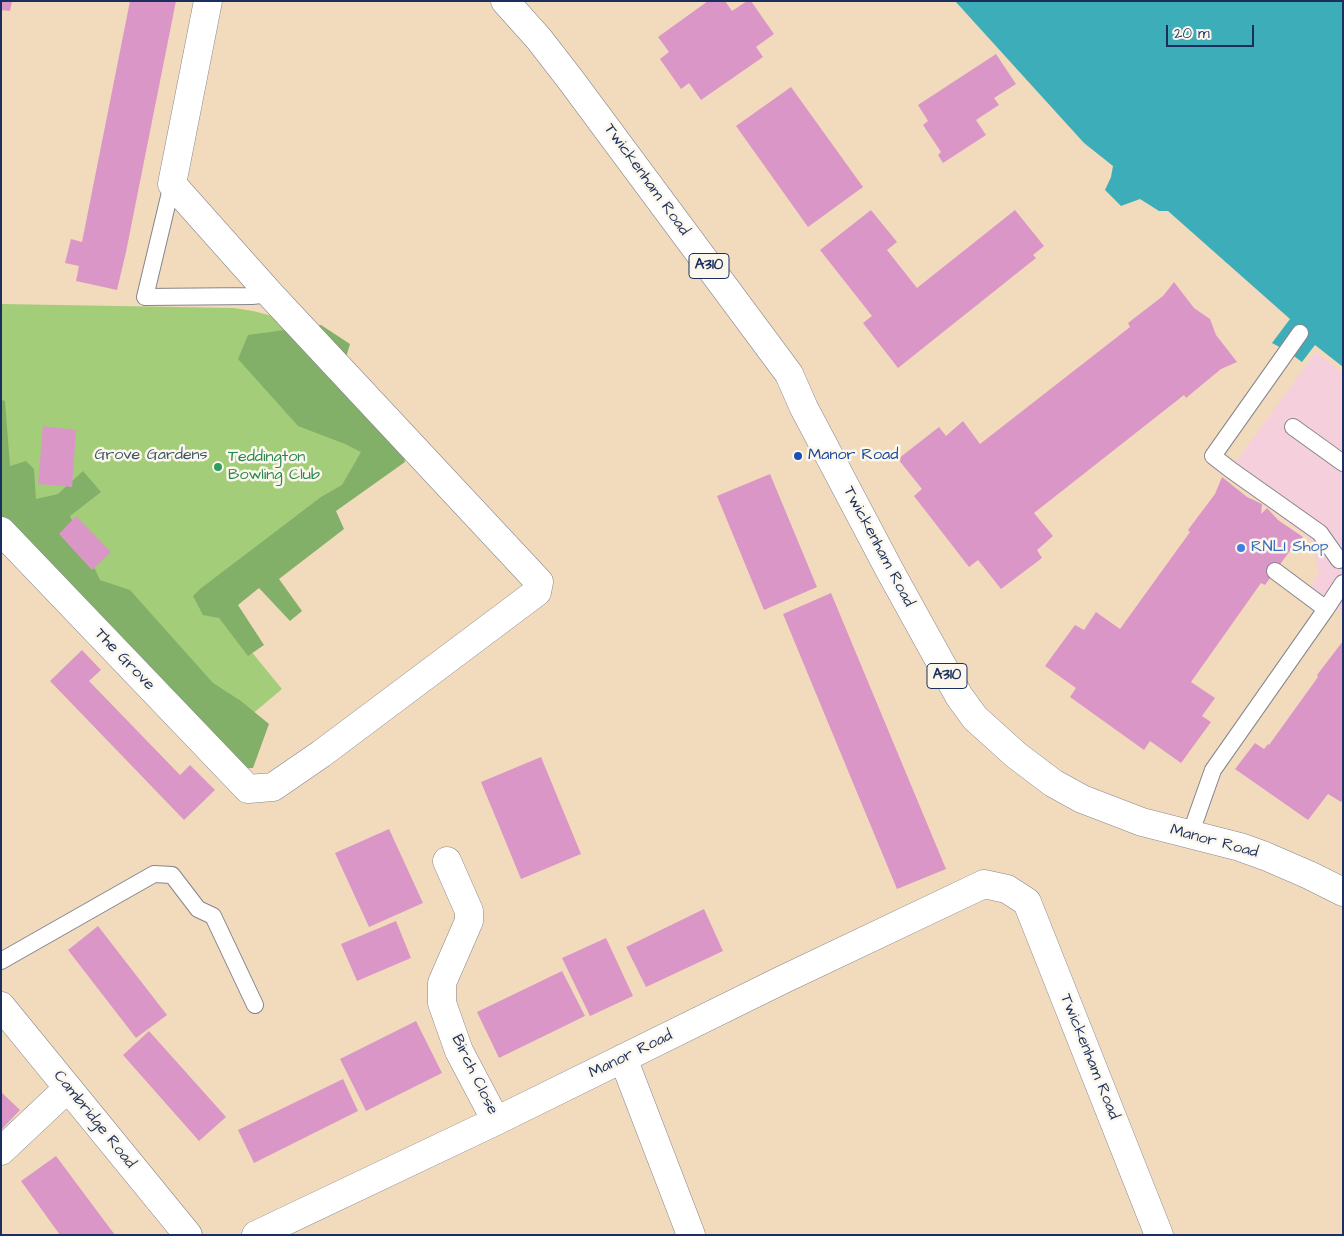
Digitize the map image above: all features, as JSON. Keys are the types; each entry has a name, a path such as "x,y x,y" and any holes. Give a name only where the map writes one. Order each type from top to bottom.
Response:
{"street":[{"path":"208,1 172,184 270,294"},
{"name":"Twickenham Road","path":"505,1 539,39 581,94 789,374 804,408 890,571 942,668 964,704 975,718 1016,755 1053,783 1082,799"},
{"name":"The Grove","path":"1,531 248,789 273,787 321,754 537,592 539,582 270,294"},
{"name":"Manor Road","path":"1082,799 1142,822 1240,847 1309,875 1343,892"},
{"name":"Birch Close","path":"447,861 469,911 469,920 442,983 442,1003 459,1051 496,1122"},
{"name":"Manor Road","path":"256,1235 496,1122 790,976 984,884 1007,888"},
{"name":"Twickenham Road","path":"1007,888 1027,902 1158,1235"},
{"name":"Cambridge Road","path":"1,1006 188,1235"},
{"path":"624,1058 691,1235"},
{"path":"1,1151 68,1088"}],"lane":[{"path":"172,184 145,297 252,296 270,294"},
{"path":"1300,333 1213,456 1320,533 1342,564"},
{"path":"1293,427 1343,463"},
{"path":"1275,572 1326,609"},
{"path":"1190,835 1213,770 1343,583"},
{"path":"1,961 154,874 172,875 198,908 213,916 255,1005"}],"shaded area":[{"path":"1316,352 1343,373 1343,613 1310,589 1319,572 1310,539 1226,475"}],"green space":[{"name":"Grove Gardens","path":"1,304 234,308 276,317 395,448 210,601 282,689 218,743 1,514"},
{"path":"321,325 350,344 345,361 400,439 405,462 336,511 344,529 279,579 302,611 290,621 259,588 238,605 264,645 248,656 219,618 203,615 193,596 321,497 342,485 361,452 298,426 238,359 248,335"},
{"path":"1,400 5,401 10,466 26,461 34,469 36,499 58,494 83,471 101,492 70,516 100,580 130,590 213,683 241,701 269,724 253,768 216,770 1,520"}],"water":[{"path":"955,1 1343,1 1343,367 1315,345 1302,362 1272,343 1290,319 1168,211 1159,211 1140,199 1121,206 1105,190 1111,177 1113,166 1084,143"}],"building":[{"path":"1,1 12,1 10,11 1,10"},
{"path":"130,1 176,1 117,290 76,281 79,266 65,263 71,239 82,242"},
{"path":"708,1 725,1 732,11 747,1 751,1 774,34 756,47 763,57 701,100 689,83 681,89 660,59 669,52 658,37"},
{"path":"996,54 1016,84 994,98 999,105 976,120 986,135 943,163 938,155 941,152 923,125 928,121 918,105"},
{"path":"791,87 863,187 808,227 736,126"},
{"path":"871,210 897,242 887,250 917,288 1015,210 1044,246 1033,255 1036,258 898,368 863,323 872,316 820,250"},
{"path":"1174,282 1194,308 1210,319 1216,335 1237,362 1221,369 1186,398 1184,395 1034,513 1053,536 1037,550 1042,558 1001,589 978,560 969,567 914,496 922,489 898,459 939,427 946,436 963,421 980,444 1130,327 1128,323 1163,296"},
{"path":"43,426 76,430 72,487 38,484"},
{"path":"770,474 817,587 764,610 717,496"},
{"path":"1222,477 1247,497 1262,504 1261,514 1267,508 1278,520 1303,537 1292,548 1265,585 1261,583 1191,682 1215,698 1202,716 1211,722 1181,763 1150,741 1144,750 1070,697 1076,688 1045,666 1075,625 1084,630 1096,612 1120,629 1190,532 1188,530 1215,494"},
{"path":"76,516 111,552 92,570 59,534"},
{"path":"831,593 946,869 897,889 783,614"},
{"path":"1343,641 1343,799 1341,802 1328,794 1308,820 1235,769 1255,743 1264,749 1269,745"},
{"path":"82,650 101,670 89,681 180,775 190,765 215,790 184,820 50,681"},
{"path":"541,757 581,854 521,879 481,782"},
{"path":"389,829 423,903 369,927 335,853"},
{"path":"704,909 723,951 646,987 626,947"},
{"path":"396,921 411,958 357,981 341,944"},
{"path":"98,926 167,1015 136,1038 68,950"},
{"path":"606,938 633,996 590,1016 562,958"},
{"path":"562,971 585,1016 499,1058 477,1012"},
{"path":"416,1021 442,1073 366,1111 340,1059"},
{"path":"149,1031 226,1117 199,1141 123,1055"},
{"path":"343,1079 358,1111 254,1163 238,1130"},
{"path":"1,1092 20,1110 1,1130"},
{"path":"56,1156 115,1235 60,1235 21,1181"}],"place":[{"name":"Manor Road","path":"798,456"},
{"name":"Teddington Bowling Club","path":"218,467"},
{"name":"RNLI Shop","path":"1241,548"}]}
